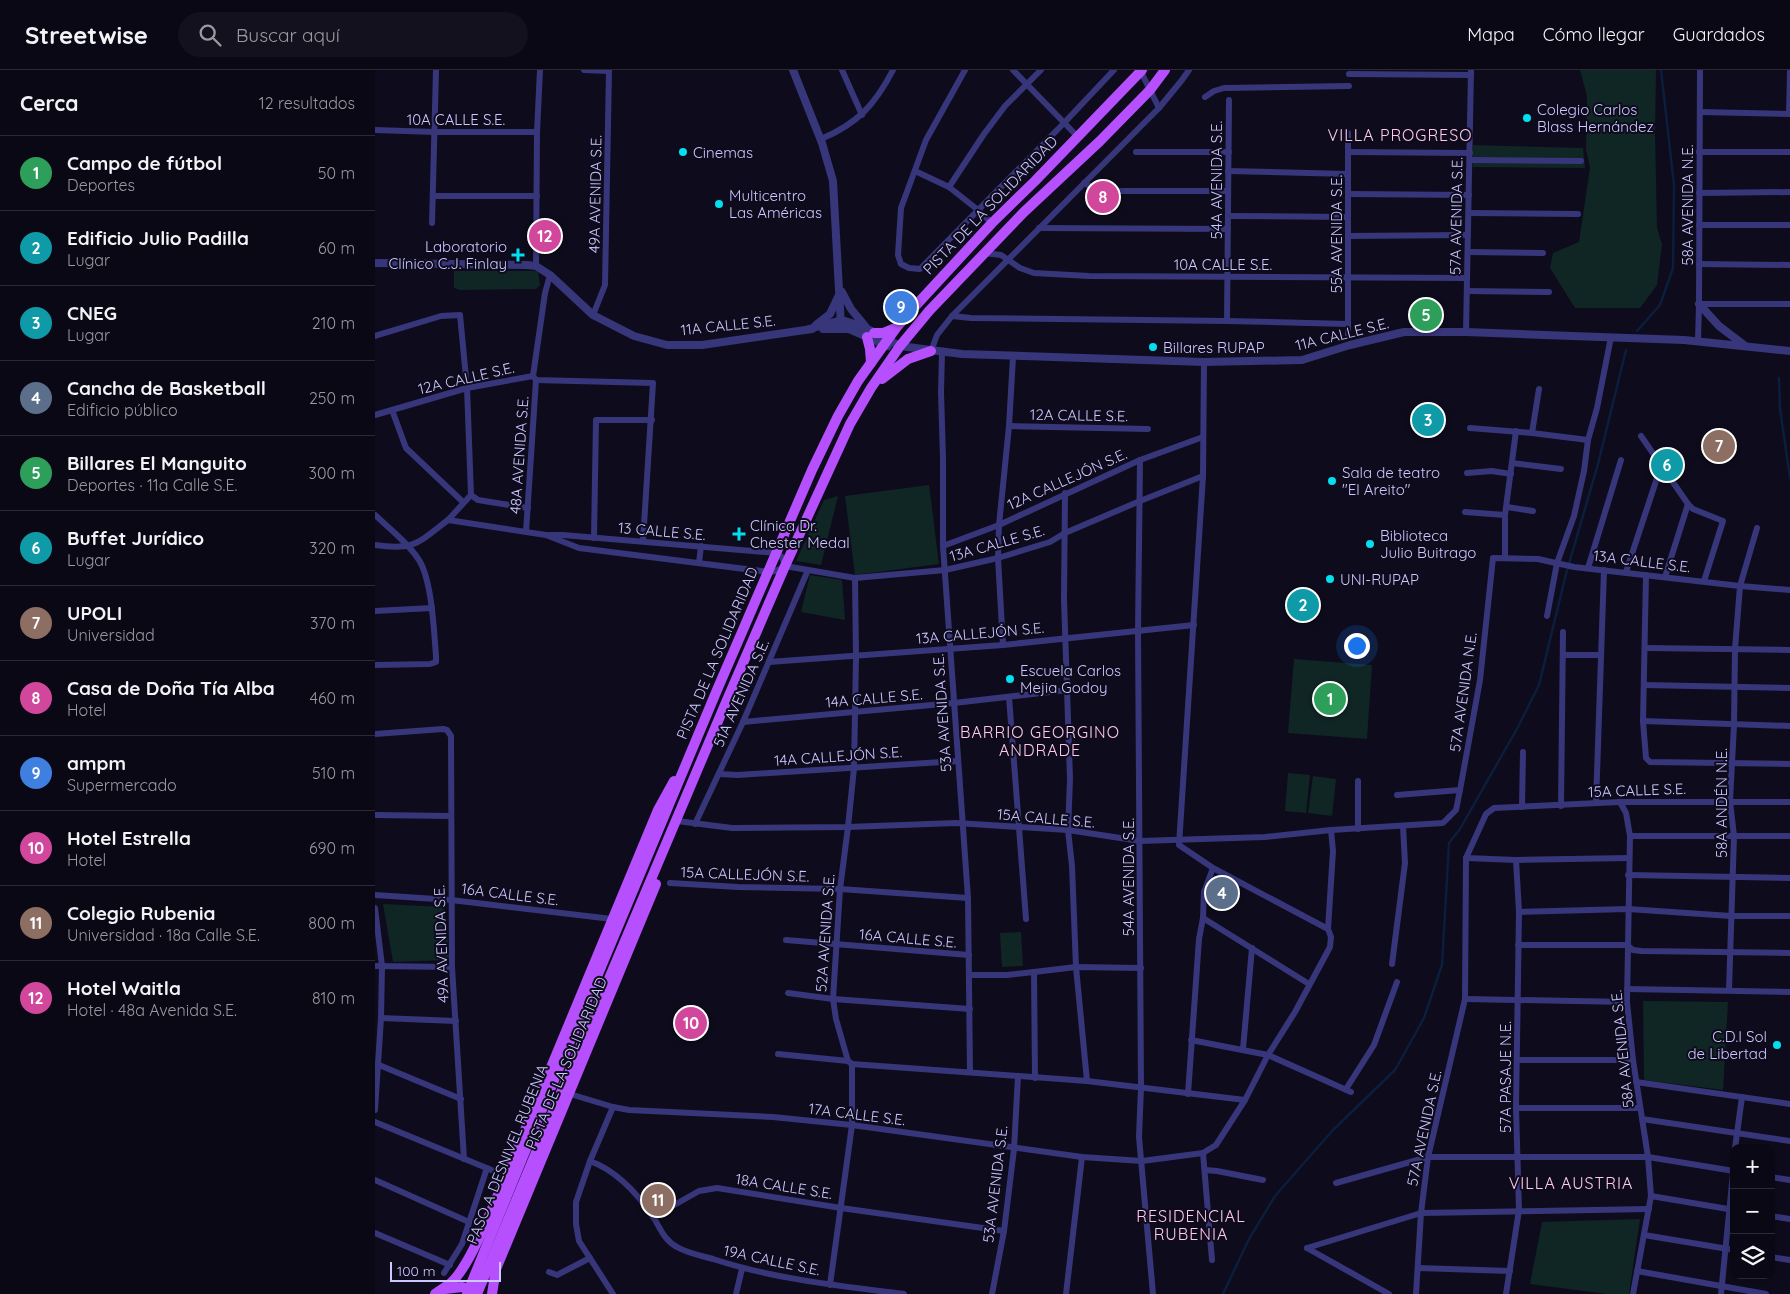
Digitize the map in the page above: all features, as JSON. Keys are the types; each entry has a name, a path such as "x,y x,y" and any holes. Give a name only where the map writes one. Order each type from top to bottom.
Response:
{"main road":[{"name":"PISTA DE LA SOLIDARIDAD","path":"565,1053 812,470 838,416 871,362 896,328 992,223 1141,70"},
{"name":"PISTA DE LA SOLIDARIDAD","path":"575,1059 785,566 850,424 871,388 900,346 929,311 1024,212 1150,90 1165,70"},
{"path":"871,362 869,333 890,331 896,328"},
{"path":"871,388 908,359 931,351"},
{"name":"PISTA DE LA SOLIDARIDAD","path":"435,1294 451,1284 457,1277 474,1248 506,1176 663,799 670,786 683,771"},
{"name":"PISTA DE LA SOLIDARIDAD","path":"492,1294 496,1269 657,883 667,842"},
{"name":"PASO A DESNIVEL RUBENIA","path":"467,1294 565,1053"},
{"name":"PASO A DESNIVEL RUBENIA","path":"478,1294 575,1059"},
{"path":"435,1294 446,1289 458,1287 469,1289 478,1294"}],"street":[{"path":"432,223 436,70"},
{"path":"536,266 539,70"},
{"path":"585,70 609,70"},
{"name":"49A AVENIDA S.E.","path":"593,315 605,285 609,70"},
{"path":"793,70 821,139 833,181 841,325"},
{"path":"842,70 862,115"},
{"path":"821,139 847,126 862,115 886,84 893,70"},
{"path":"965,70 927,140 901,208 899,255 901,264 909,268 920,269 1065,123 1114,70"},
{"path":"1013,70 1077,136"},
{"path":"949,187 983,134 1005,106 1041,70"},
{"path":"1141,70 1159,108"},
{"path":"931,351 937,335 952,316 1159,108 1189,70"},
{"name":"58A AVENIDA N.E.","path":"1698,341 1700,70"},
{"path":"1700,112 1789,114 1790,72"},
{"path":"1349,74 1471,73"},
{"name":"57A AVENIDA S.E.","path":"1466,332 1471,73"},
{"path":"1205,97 1214,91 1224,88 1349,86"},
{"name":"54A AVENIDA S.E.","path":"1227,321 1229,100"},
{"name":"10A CALLE S.E.","path":"375,130 537,132"},
{"name":"55A AVENIDA S.E.","path":"1348,133 1348,335"},
{"path":"1136,152 1229,152"},
{"path":"1348,152 1581,161"},
{"path":"1699,152 1790,152"},
{"path":"915,171 949,187 992,223"},
{"path":"1228,171 1348,174"},
{"path":"1084,183 1099,191 1228,191"},
{"path":"1699,193 1790,192"},
{"path":"1348,194 1469,195"},
{"path":"433,196 537,196"},
{"path":"1469,213 1578,214"},
{"path":"1228,216 1348,217"},
{"path":"1699,225 1790,225"},
{"path":"1039,228 1228,229"},
{"path":"1348,236 1468,235"},
{"path":"1468,252 1543,253"},
{"name":"10A CALLE S.E.","path":"983,253 995,253 1020,268 1034,273 1089,276 1467,278"},
{"name":"11A CALLE S.E.","path":"375,263 536,266 550,275 593,315 634,336 667,344 702,345 841,325 853,330 869,333 885,343 900,346 931,351 1013,357 1204,362 1302,360 1350,345 1405,332 1466,332 1698,341 1790,351"},
{"path":"1699,264 1790,265"},
{"name":"48A AVENIDA S.E.","path":"527,532 535,378 545,294 550,275"},
{"path":"809,330 830,314 837,302 840,288"},
{"path":"840,288 847,304 869,333"},
{"path":"1467,291 1549,292"},
{"path":"1699,304 1790,304"},
{"path":"1699,304 1719,326 1744,345"},
{"path":"375,336 441,316 460,315 467,388 471,495"},
{"path":"952,316 971,318 1348,324"},
{"path":"1547,616 1557,563 1574,516 1584,471 1588,440 1597,408 1611,337"},
{"name":"53A AVENIDA S.E.","path":"942,352 943,546 968,898 970,1072"},
{"path":"1003,645 998,558 999,525 1009,426 1013,357"},
{"path":"1204,362 1203,476 1179,845 1213,868 1328,929"},
{"name":"12A CALLE S.E.","path":"375,415 467,388 535,378 653,384 652,420"},
{"path":"1532,433 1539,389"},
{"path":"391,410 407,448 463,502"},
{"path":"594,538 595,420 652,420 643,541"},
{"name":"12A CALLE S.E.","path":"1009,426 1148,429"},
{"path":"1470,428 1516,431 1588,440"},
{"path":"1505,558 1505,516 1516,431"},
{"path":"1641,436 1688,504 1723,521 1704,581"},
{"name":"12A CALLEJÓN S.E.","path":"943,546 999,525 1140,460 1203,437"},
{"name":"54A AVENIDA S.E.","path":"1140,460 1138,631 1141,1088 1139,1137 1153,1294"},
{"path":"1588,568 1621,460"},
{"path":"1512,463 1561,469"},
{"path":"1626,572 1661,466"},
{"path":"1467,473 1492,471 1511,474"},
{"name":"13A CALLE S.E.","path":"785,566 855,578 945,570 998,558 1050,542 1065,533 1203,476"},
{"path":"1065,493 1065,638 1070,778 1068,830 1072,866 1076,967 1087,1081"},
{"path":"471,495 478,500 528,508"},
{"path":"375,545 408,547 420,542 448,520 471,495"},
{"path":"1665,577 1688,504"},
{"path":"1507,507 1533,511"},
{"path":"1465,512 1505,516"},
{"path":"375,515 408,547 419,560 425,572 432,608 436,662 430,664 375,665"},
{"name":"13 CALLE S.E.","path":"448,520 527,532 579,548 769,572"},
{"name":"58A ANDÉN N.E.","path":"1729,990 1734,836 1730,801 1735,649 1740,586 1757,528"},
{"name":"13 CALLE S.E.","path":"545,536 563,535 777,553"},
{"path":"699,563 701,546"},
{"path":"769,572 777,571 785,566 782,557 777,553"},
{"name":"13A CALLE S.E.","path":"1491,559 1539,559 1574,567 1790,590"},
{"name":"57A AVENIDA N.E.","path":"1443,823 1456,810 1480,680 1491,559"},
{"name":"51A AVENIDA S.E.","path":"695,824 743,722 808,570"},
{"path":"1596,803 1604,570"},
{"path":"1646,575 1643,721 1646,758 1651,762 1790,764"},
{"name":"52A AVENIDA S.E.","path":"830,1285 852,1125 850,1063 836,1019 833,999 840,889 849,827 854,768 855,578"},
{"path":"375,611 432,608"},
{"name":"13A CALLEJÓN S.E.","path":"769,662 1003,645 1194,625"},
{"path":"1561,806 1563,632"},
{"path":"1645,648 1790,650"},
{"path":"1563,655 1601,655"},
{"path":"1644,685 1790,688"},
{"name":"14A CALLE S.E.","path":"743,722 954,703 1067,690"},
{"path":"1009,697 1026,919"},
{"path":"1643,721 1790,726"},
{"name":"49A AVENIDA S.E.","path":"375,734 443,729 447,730 451,736 452,967 463,1159"},
{"path":"1522,807 1523,752"},
{"name":"14A CALLEJÓN S.E.","path":"719,774 738,776 958,761"},
{"path":"1358,781 1359,829"},
{"path":"1397,795 1460,790"},
{"name":"15A CALLE S.E.","path":"1466,858 1486,814 1494,808 1620,802 1790,802"},
{"name":"58A AVENIDA S.E.","path":"1620,802 1627,813 1630,836 1627,1002 1633,1060 1648,1157 1651,1196 1633,1294"},
{"path":"375,815 451,816"},
{"name":"15A CALLE S.E.","path":"677,821 732,828 849,827 963,823 1068,830 1140,841 1265,837 1331,830 1443,823"},
{"path":"1392,964 1405,863 1403,826"},
{"path":"1212,1260 1203,1153 1215,1146 1245,1100 1268,1055 1295,1012 1331,947 1331,937 1328,929 1333,851 1331,830"},
{"path":"1630,836 1790,836"},
{"path":"1627,1002 1465,999 1466,858 1516,860 1629,858"},
{"name":"57A PASAJE N.E.","path":"1506,1294 1519,1210 1516,1108 1519,912 1516,860"},
{"path":"1188,1094 1204,892 1213,868"},
{"path":"1628,875 1790,878"},
{"name":"15A CALLEJÓN S.E.","path":"670,883 738,887 840,889 968,898"},
{"name":"16A CALLE S.E.","path":"375,895 451,900 612,919"},
{"path":"375,908 381,1018 375,1110"},
{"path":"1519,912 1628,909 1731,916 1790,916"},
{"path":"1203,918 1309,984"},
{"name":"16A CALLE S.E.","path":"786,940 969,955"},
{"path":"1518,945 1627,945 1633,950 1641,951 1790,952"},
{"path":"1243,1049 1252,948"},
{"path":"379,966 452,967"},
{"path":"969,974 1007,974 1076,967 1141,968"},
{"path":"1034,972 1035,1078"},
{"path":"1191,1040 1268,1055 1348,1090 1374,1045 1397,982"},
{"path":"1627,989 1790,992"},
{"path":"788,993 833,999 970,1009"},
{"name":"57A AVENIDA S.E.","path":"1416,1294 1421,1213 1428,1157 1465,999"},
{"path":"381,1018 456,1021"},
{"path":"778,1054 850,1063 1087,1081 1245,1100"},
{"path":"1517,1060 1633,1060"},
{"path":"379,1065 461,1099"},
{"name":"53A AVENIDA S.E.","path":"992,1294 1014,1149 1018,1076"},
{"path":"1636,1082 1790,1104"},
{"name":"17A CALLE S.E.","path":"570,1094 613,1107 683,1114 773,1117 852,1125 1082,1157 1142,1161 1203,1153"},
{"path":"1736,1144 1742,1097"},
{"path":"613,1107 590,1161 577,1202 575,1224 579,1241 613,1294"},
{"path":"1516,1108 1640,1108"},
{"path":"1643,1119 1790,1141"},
{"path":"375,1122 506,1176"},
{"path":"1066,1294 1082,1157"},
{"path":"1336,1183 1428,1157 1648,1157 1730,1171"},
{"path":"590,1161 600,1164 624,1181 653,1217"},
{"path":"444,1274 462,1244 487,1168"},
{"path":"1205,1170 1263,1180"},
{"path":"1775,1178 1790,1180"},
{"path":"375,1180 469,1222"},
{"name":"18A CALLE S.E.","path":"653,1217 699,1191 717,1188 1003,1231"},
{"path":"1651,1196 1730,1209"},
{"path":"1389,1294 1307,1248 1421,1213 1649,1209"},
{"path":"1721,1294 1730,1216"},
{"path":"1775,1216 1790,1218"},
{"name":"19A CALLE S.E.","path":"653,1217 665,1239 678,1248 742,1269 830,1285 904,1294"},
{"path":"375,1234 450,1265"},
{"path":"1644,1235 1730,1250"},
{"path":"549,1272 557,1275 590,1258"},
{"path":"1775,1258 1790,1260"},
{"path":"1418,1268 1510,1271"},
{"path":"736,1294 742,1269"},
{"path":"1637,1271 1766,1294"}],"green space":[{"path":"1580,70 1656,70 1657,228 1662,244 1657,285 1640,308 1575,308 1550,268 1553,253 1579,242 1590,168 1586,149 1587,96"},
{"path":"1473,145 1583,148 1585,168 1473,167"},
{"path":"454,271 538,271 540,285 536,289 460,290 454,288"},
{"path":"929,485 939,564 855,575 845,496"},
{"path":"838,496 821,565 796,561 824,500"},
{"path":"810,575 842,580 845,620 801,612"},
{"path":"1294,659 1372,665 1367,739 1288,733"},
{"path":"1288,773 1310,775 1306,813 1285,811"},
{"path":"1313,776 1336,779 1332,816 1308,813"},
{"path":"383,904 444,907 450,960 393,962"},
{"path":"1021,932 1023,966 1002,967 1000,933"},
{"path":"1643,1001 1728,1002 1723,1090 1644,1080"},
{"path":"1640,1219 1629,1294 1607,1294 1530,1284 1542,1222"}],"waterway":[{"path":"1637,331 1660,305 1673,268 1674,185 1661,70"},
{"path":"1223,1294 1249,1239 1275,1196 1333,1130 1395,1070 1424,1018 1442,965 1449,843 1460,829 1518,727 1539,685 1566,574 1598,464 1626,350"},
{"path":"1779,378 1780,409 1790,478"}],"place":[{"name":"Colegio Carlos Blass Hernández","path":"1527,118"},
{"name":"Cinemas","path":"683,152"},
{"name":"Casa de Doña Tía Alba","path":"1103,197"},
{"name":"Multicentro Las Américas","path":"719,204"},
{"name":"Hotel Waitla","path":"545,236"},
{"name":"Laboratorio Clínico C.J. Finlay","path":"518,255"},
{"name":"ampm","path":"901,307"},
{"name":"Billares El Manguito","path":"1426,315"},
{"name":"Billares RUPAP","path":"1153,347"},
{"name":"CNEG","path":"1428,420"},
{"name":"UPOLI","path":"1719,446"},
{"name":"Buffet Jurídico","path":"1667,465"},
{"name":"Sala de teatro \"El Areito\"","path":"1332,481"},
{"name":"Clínica Dr. Chester Medal","path":"739,534"},
{"name":"Biblioteca Julio Buitrago","path":"1370,544"},
{"name":"UNI-RUPAP","path":"1330,579"},
{"name":"Edificio Julio Padilla","path":"1303,605"},
{"name":"Escuela Carlos Mejia Godoy","path":"1010,679"},
{"name":"Campo de fútbol","path":"1330,699"},
{"name":"Cancha de Basketball","path":"1222,893"},
{"name":"Hotel Estrella","path":"691,1023"},
{"name":"C.D.I Sol de Libertad","path":"1777,1045"},
{"name":"Colegio Rubenia","path":"658,1200"}],"district":[{"name":"VILLA PROGRESO","path":"1400,135"},
{"name":"BARRIO GEORGINO ANDRADE","path":"1040,741"},
{"name":"VILLA AUSTRIA","path":"1571,1183"},
{"name":"RESIDENCIAL RUBENIA","path":"1191,1225"}]}
